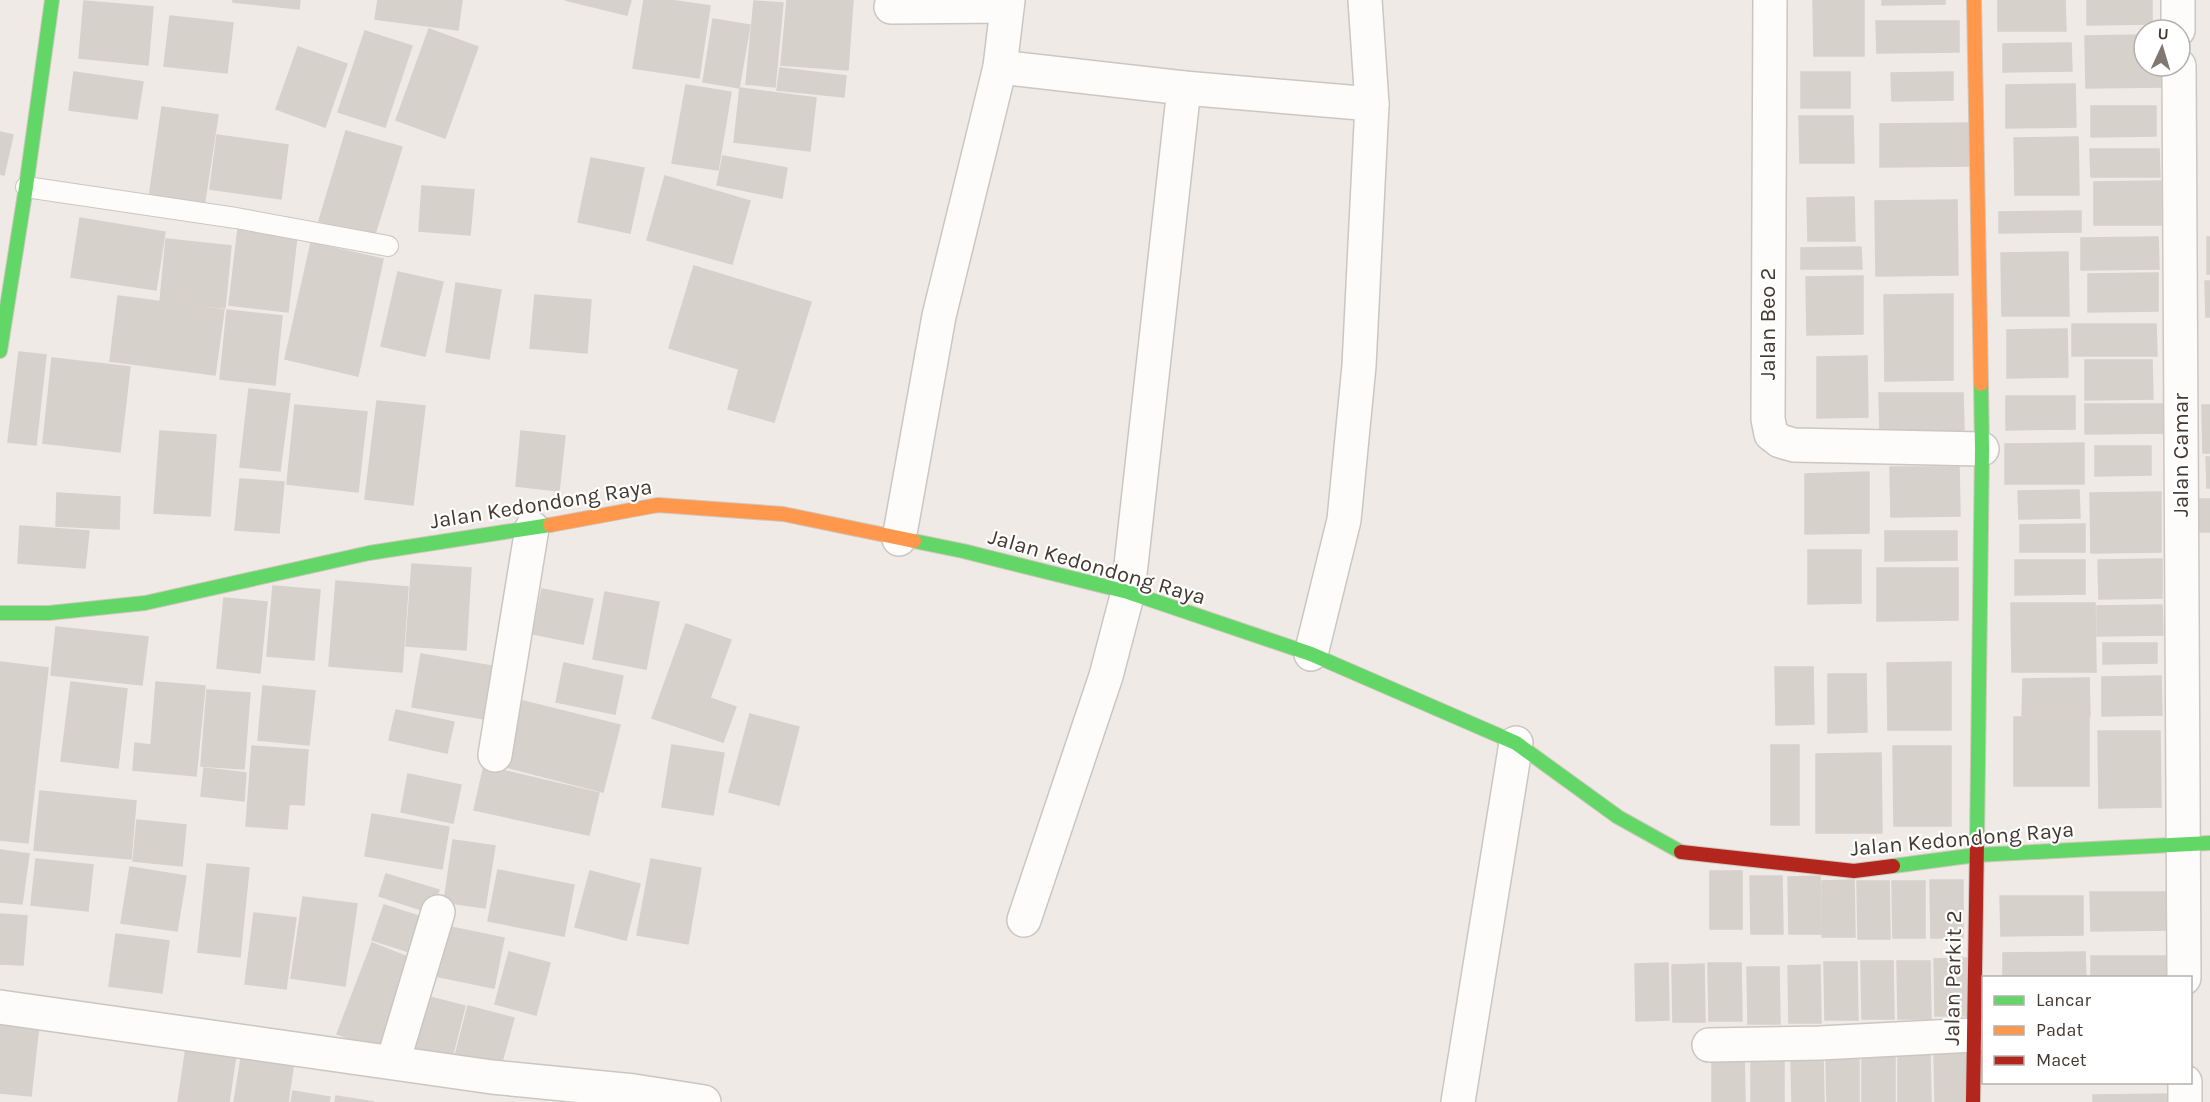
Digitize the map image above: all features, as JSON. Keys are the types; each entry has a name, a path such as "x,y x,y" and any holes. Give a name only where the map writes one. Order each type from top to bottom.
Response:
{"street":[{"path":"0,351 52,0"},
{"path":"893,0 891,7 1008,3 1000,67 939,316 899,539"},
{"path":"1311,654 1344,520 1359,366 1372,104 1365,0"},
{"path":"1369,62 1387,0"},
{"name":"Jalan Beo 2","path":"1770,0 1768,419 1771,434 1780,441 1794,445 1982,449"},
{"name":"Jalan Parkit 2","path":"1973,1102 1982,449 1974,0"},
{"path":"2178,0 2178,18"},
{"path":"1000,67 1184,88 1372,104"},
{"name":"Jalan Camar","path":"2179,78 2197,844 2184,976"},
{"path":"1024,920 1106,676 1128,592 1184,88"},
{"name":"Jalan Kedondong Raya","path":"0,613 49,613 145,603 369,552 532,528 658,506 783,514 963,551 1128,592 1311,654 1516,743 1618,817 1684,853 1854,871 1976,855 2197,844"},
{"path":"495,755 532,528"},
{"path":"1458,1102 1516,743"},
{"path":"393,1062 438,912"},
{"path":"0,1006 492,1077 634,1091 704,1102"},
{"path":"1710,1045 1820,1043 1974,1035"},
{"path":"2185,1084 2185,1102"}],"lane":[{"path":"26,187 236,218 388,246"}],"building":[{"path":"233,0 300,0 299,9 233,2"},
{"path":"378,0 462,0 458,30 375,19"},
{"path":"565,0 631,0 627,15"},
{"path":"644,0 669,0 710,6 699,78 633,68"},
{"path":"787,0 853,0 848,70 781,65"},
{"path":"1813,0 1864,0 1864,56 1814,56"},
{"path":"1882,0 1945,0 1945,4 1882,5"},
{"path":"1998,0 2065,0 2066,31 1998,31"},
{"path":"2087,0 2152,0 2152,18 2132,18 2132,24 2087,25"},
{"path":"84,1 153,7 148,65 79,58"},
{"path":"754,1 783,3 775,87 746,84"},
{"path":"170,16 233,23 227,73 164,66"},
{"path":"713,19 750,25 739,88 703,82"},
{"path":"1876,21 1959,21 1959,52 1877,53"},
{"path":"429,29 478,47 445,138 396,120"},
{"path":"365,31 412,46 385,127 338,112"},
{"path":"2132,35 2132,78 2163,78 2163,87 2086,88 2085,36"},
{"path":"2071,43 2072,71 2003,72 2003,44"},
{"path":"298,47 347,64 325,127 276,109"},
{"path":"780,68 846,76 844,97 777,90"},
{"path":"74,72 143,82 137,119 69,110"},
{"path":"1801,72 1850,72 1850,108 1801,108"},
{"path":"1953,72 1953,100 1892,101 1891,73"},
{"path":"2075,84 2076,127 2006,128 2006,85"},
{"path":"686,85 731,92 718,170 672,163"},
{"path":"740,88 816,98 810,151 734,142"},
{"path":"2091,106 2156,106 2156,136 2091,137"},
{"path":"162,107 218,115 204,206 149,198"},
{"path":"1799,116 1853,116 1854,163 1800,163"},
{"path":"1971,123 1972,166 1880,167 1880,124"},
{"path":"346,131 402,147 374,237 319,221"},
{"path":"0,132 13,135 4,175 0,174"},
{"path":"217,135 288,145 281,199 210,189"},
{"path":"2078,137 2079,195 2015,195 2014,138"},
{"path":"2090,149 2159,149 2160,177 2091,177"},
{"path":"723,156 787,168 782,198 717,185"},
{"path":"591,158 644,168 630,233 578,222"},
{"path":"665,176 750,201 732,264 647,240"},
{"path":"2161,181 2161,225 2094,225 2094,182"},
{"path":"422,186 474,190 470,235 419,231"},
{"path":"1854,197 1855,241 1808,241 1807,198"},
{"path":"1957,200 1958,275 1876,276 1875,201"},
{"path":"2081,211 2081,232 1999,233 1999,212"},
{"path":"80,218 165,232 156,290 71,277"},
{"path":"238,229 297,236 288,312 229,305"},
{"path":"2158,237 2159,269 2081,270 2081,238"},
{"path":"2207,237 2210,237 2210,274 2207,274"},
{"path":"166,239 231,246 225,308 160,302"},
{"path":"311,243 383,259 358,376 285,359"},
{"path":"1861,247 1862,269 1801,269 1801,248"},
{"path":"2068,252 2069,316 2002,316 2001,253"},
{"path":"694,266 811,302 774,422 728,409 739,369 669,348"},
{"path":"398,272 443,282 425,356 381,346"},
{"path":"2158,273 2158,311 2088,312 2088,274"},
{"path":"1863,276 1863,334 1807,335 1806,277"},
{"path":"2205,281 2210,281 2210,317 2206,317"},
{"path":"456,283 501,290 489,359 446,352"},
{"path":"1953,294 1953,380 1885,381 1884,295"},
{"path":"535,295 591,300 587,353 530,348"},
{"path":"118,296 224,310 215,375 110,361"},
{"path":"227,310 282,316 275,385 220,379"},
{"path":"2072,324 2156,324 2157,356 2072,356"},
{"path":"2067,329 2068,377 2007,378 2007,330"},
{"path":"19,352 46,355 36,445 8,442"},
{"path":"1867,356 1868,417 1817,418 1817,357"},
{"path":"52,358 130,367 120,452 43,443"},
{"path":"2085,360 2152,360 2153,399 2085,400"},
{"path":"249,389 290,394 280,471 240,467"},
{"path":"1879,393 1963,393 1964,432 1880,433"},
{"path":"2006,396 2075,396 2075,429 2006,430"},
{"path":"377,401 425,406 413,505 365,499"},
{"path":"2085,404 2169,404 2170,433 2085,434"},
{"path":"295,405 367,412 358,492 287,484"},
{"path":"2202,405 2210,405 2210,453 2203,453"},
{"path":"160,431 216,435 210,516 154,513"},
{"path":"521,431 565,436 559,491 516,486"},
{"path":"2084,443 2084,484 2005,484 2005,444"},
{"path":"2095,446 2151,446 2151,475 2095,476"},
{"path":"2206,457 2210,457 2210,488 2207,488"},
{"path":"1890,467 1959,467 1960,516 1891,517"},
{"path":"1869,472 1869,533 1805,534 1805,474"},
{"path":"240,479 284,482 279,533 235,530"},
{"path":"2079,490 2080,518 2019,519 2018,491"},
{"path":"2161,492 2161,552 2091,553 2090,493"},
{"path":"57,493 120,497 119,529 56,526"},
{"path":"2199,499 2210,499 2210,532 2200,532"},
{"path":"2085,524 2085,552 2020,552 2020,525"},
{"path":"20,526 89,531 85,568 18,563"},
{"path":"1885,531 1957,531 1957,560 1885,561"},
{"path":"1808,550 1861,550 1861,603 1808,604"},
{"path":"2162,559 2162,598 2099,599 2098,560"},
{"path":"2015,560 2085,560 2085,594 2015,595"},
{"path":"412,564 471,568 466,650 406,646"},
{"path":"1877,568 1958,568 1958,620 1877,621"},
{"path":"336,581 408,587 402,672 329,666"},
{"path":"273,586 320,590 314,660 267,656"},
{"path":"542,589 593,599 583,644 533,634"},
{"path":"605,592 659,602 646,669 593,659"},
{"path":"224,598 267,602 260,673 217,668"},
{"path":"2011,603 2095,603 2096,672 2012,672"},
{"path":"2162,605 2163,635 2097,636 2097,606"},
{"path":"686,624 731,640 710,698 736,707 723,742 652,718"},
{"path":"56,627 148,637 142,685 51,675"},
{"path":"2103,643 2157,643 2157,663 2103,664"},
{"path":"421,654 498,667 490,720 412,707"},
{"path":"0,662 48,668 28,843 0,840"},
{"path":"1951,662 1951,730 1888,730 1887,663"},
{"path":"564,663 623,676 615,714 556,702"},
{"path":"1775,667 1813,667 1814,724 1776,725"},
{"path":"1828,674 1866,674 1867,732 1828,733"},
{"path":"2161,676 2162,715 2102,716 2102,677"},
{"path":"2089,678 2090,716 2022,716 2023,679"},
{"path":"71,682 127,689 118,768 61,761"},
{"path":"156,682 205,686 196,776 133,770 135,743 151,745"},
{"path":"263,686 315,691 309,745 258,740"},
{"path":"207,690 250,693 244,769 201,766"},
{"path":"523,701 620,725 603,792 506,767"},
{"path":"396,710 454,722 447,753 389,740"},
{"path":"750,714 799,727 779,805 729,792"},
{"path":"2014,717 2089,717 2089,786 2014,786"},
{"path":"2098,731 2160,731 2161,807 2099,808"},
{"path":"672,745 724,753 713,815 662,807"},
{"path":"1771,745 1799,745 1799,825 1771,825"},
{"path":"252,746 308,750 304,805 289,804 287,829 246,826"},
{"path":"1893,746 1951,746 1951,826 1894,826"},
{"path":"1881,753 1882,833 1816,833 1816,754"},
{"path":"484,766 599,793 589,835 474,810"},
{"path":"204,768 246,773 244,801 201,796"},
{"path":"408,774 461,785 453,823 401,812"},
{"path":"40,791 136,801 131,859 34,850"},
{"path":"372,814 449,827 442,869 365,856"},
{"path":"137,820 186,825 182,866 133,861"},
{"path":"453,840 495,846 485,908 444,902"},
{"path":"0,850 29,854 22,904 0,902"},
{"path":"36,859 93,865 88,911 31,905"},
{"path":"651,859 701,868 688,944 637,935"},
{"path":"207,864 249,868 240,957 198,952"},
{"path":"130,867 186,876 177,931 121,923"},
{"path":"498,870 574,885 564,936 488,921"},
{"path":"590,871 640,884 626,940 575,927"},
{"path":"1710,871 1742,871 1742,929 1710,929"},
{"path":"386,874 439,890 431,913 379,896"},
{"path":"1750,876 1782,876 1783,934 1751,934"},
{"path":"1820,876 1821,934 1789,934 1788,877"},
{"path":"1854,880 1855,937 1822,937 1822,881"},
{"path":"1930,880 1963,880 1963,938 1931,938"},
{"path":"1857,881 1889,881 1890,939 1858,939"},
{"path":"1892,881 1925,881 1925,938 1893,938"},
{"path":"2090,892 2172,892 2173,930 2091,931"},
{"path":"2000,896 2083,896 2083,935 2001,936"},
{"path":"303,897 357,904 345,986 291,978"},
{"path":"384,905 431,920 419,955 372,940"},
{"path":"254,913 296,918 286,989 245,984"},
{"path":"0,914 27,916 23,965 0,964"},
{"path":"441,925 504,938 494,988 430,975"},
{"path":"116,934 169,941 162,993 109,986"},
{"path":"372,943 420,962 386,1052 337,1034"},
{"path":"509,952 550,963 536,1015 495,1004"},
{"path":"2085,952 2086,976 2003,976 2003,953"},
{"path":"2091,956 2173,956 2173,976 2091,976"},
{"path":"1967,958 1967,1016 1935,1016 1934,959"},
{"path":"1861,961 1893,961 1894,1019 1862,1019"},
{"path":"1897,961 1930,961 1931,1019 1898,1019"},
{"path":"1824,962 1857,962 1858,1020 1825,1020"},
{"path":"1668,963 1669,1020 1636,1021 1635,964"},
{"path":"1708,963 1741,963 1742,1021 1709,1021"},
{"path":"1704,964 1705,1022 1673,1022 1672,965"},
{"path":"1820,965 1821,1023 1789,1023 1788,966"},
{"path":"1747,967 1779,967 1780,1024 1748,1024"},
{"path":"418,994 465,1006 450,1065 402,1053"},
{"path":"468,1006 514,1018 498,1076 453,1064"},
{"path":"0,1011 40,1015 31,1096 0,1093"},
{"path":"187,1041 237,1048 229,1102 178,1102"},
{"path":"243,1046 295,1054 288,1102 234,1102"},
{"path":"1967,1052 1967,1102 1935,1102 1934,1053"},
{"path":"1898,1054 1930,1054 1931,1102 1898,1102"},
{"path":"1712,1057 1744,1057 1745,1102 1712,1102"},
{"path":"1862,1057 1895,1057 1895,1102 1862,1102"},
{"path":"1823,1058 1824,1102 1792,1102 1791,1059"},
{"path":"1826,1059 1859,1059 1859,1102 1827,1102"},
{"path":"1784,1060 1784,1102 1751,1102 1751,1061"},
{"path":"293,1091 330,1097 329,1102 291,1102"},
{"path":"2175,1094 2175,1102 2093,1102 2093,1095"},
{"path":"336,1096 374,1102 335,1102"}],"traffic: fast":[{"path":"0,351 52,0"},
{"path":"1977,840 1981,384"},
{"path":"0,613 49,613 145,603 369,553 550,525"},
{"path":"914,541 1128,592 1311,654 1516,743 1618,817 1681,852"},
{"path":"1893,866 1976,855 2210,843"}],"traffic: slow":[{"path":"1974,0 1981,384"},
{"path":"550,525 658,505 783,514 914,541"}],"traffic: jam":[{"path":"1973,1102 1977,840"},
{"path":"1681,852 1854,871 1893,866"}]}
